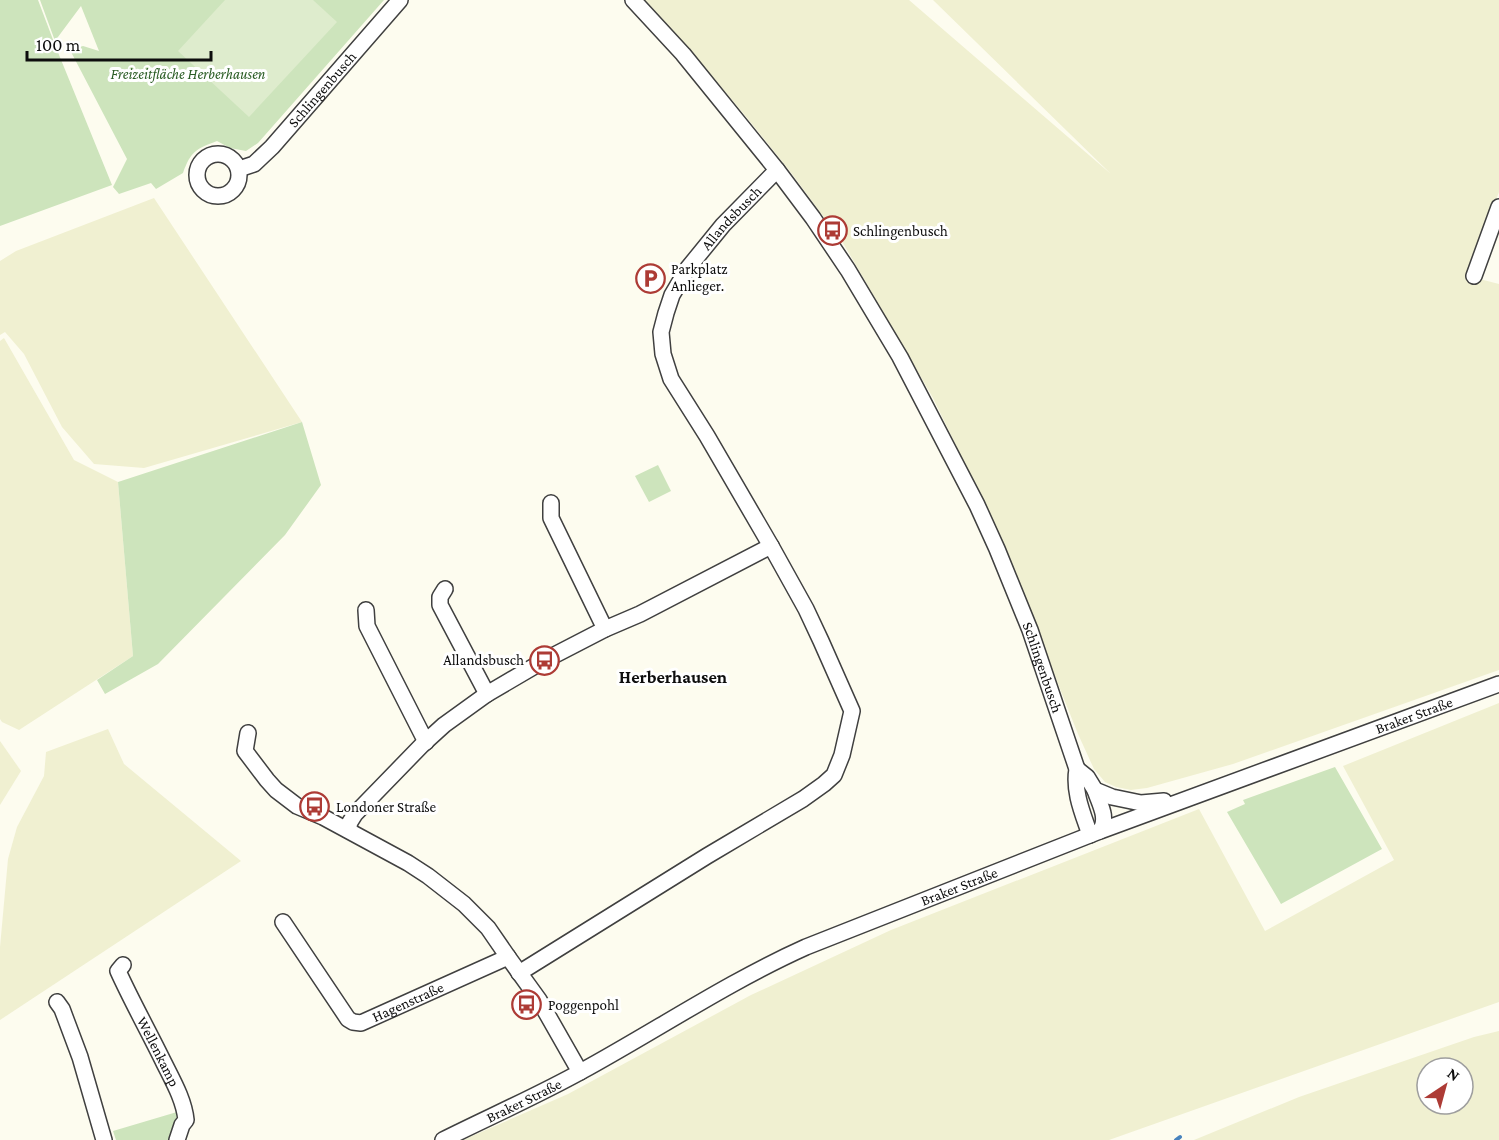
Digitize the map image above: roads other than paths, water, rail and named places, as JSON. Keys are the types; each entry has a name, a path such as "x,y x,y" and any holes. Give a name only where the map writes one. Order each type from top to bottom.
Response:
{"street":[{"name":"Schlingenbusch","path":"239,169 254,164 272,147 400,0"},
{"name":"Schlingenbusch","path":"633,0 683,54 813,218 848,270 900,357 977,505 1030,630 1077,769 1075,781 1080,808 1095,833"},
{"name":"Allandsbusch","path":"519,973 803,799 834,775 842,755 852,711 806,609 708,436 671,379 663,354 661,332 672,295 688,268 723,225 777,170"},
{"path":"1474,276 1499,207"},
{"path":"550,503 551,518 605,629"},
{"path":"348,830 355,814 426,742 458,714 487,694 545,660 771,546"},
{"path":"444,590 440,597 440,605 487,694"},
{"path":"366,610 367,626 426,742"},
{"name":"Braker Straße","path":"442,1140 580,1072 779,959 836,934 1095,833 1499,684"},
{"path":"248,733 245,751 276,790 297,806 348,830 408,863 464,904 488,928 538,1000 580,1072"},
{"path":"1077,769 1087,777 1095,790 1105,818 1104,824 1095,833"},
{"path":"1095,790 1112,797 1141,803 1184,800"},
{"name":"Hagenstraße","path":"283,922 348,1018 353,1022 361,1023 508,957"},
{"name":"Wellenkamp","path":"123,965 118,971 185,1111 186,1120 177,1140"},
{"path":"57,1002 63,1009 80,1057 104,1140"}],"waterway":[{"path":"1176,1140 1180,1137"}],"place":[{"name":"Schlingenbusch","path":"832,231"},
{"name":"Parkplatz Anlieger.","path":"650,278"},
{"name":"Allandsbusch","path":"545,660"},
{"name":"Londoner Straße","path":"315,807"},
{"name":"Poggenpohl","path":"527,1005"}],"district":[{"name":"Herberhausen","path":"673,677"}],"park label":[{"name":"Freizeitfläche Herberhausen","path":"188,74"}]}
